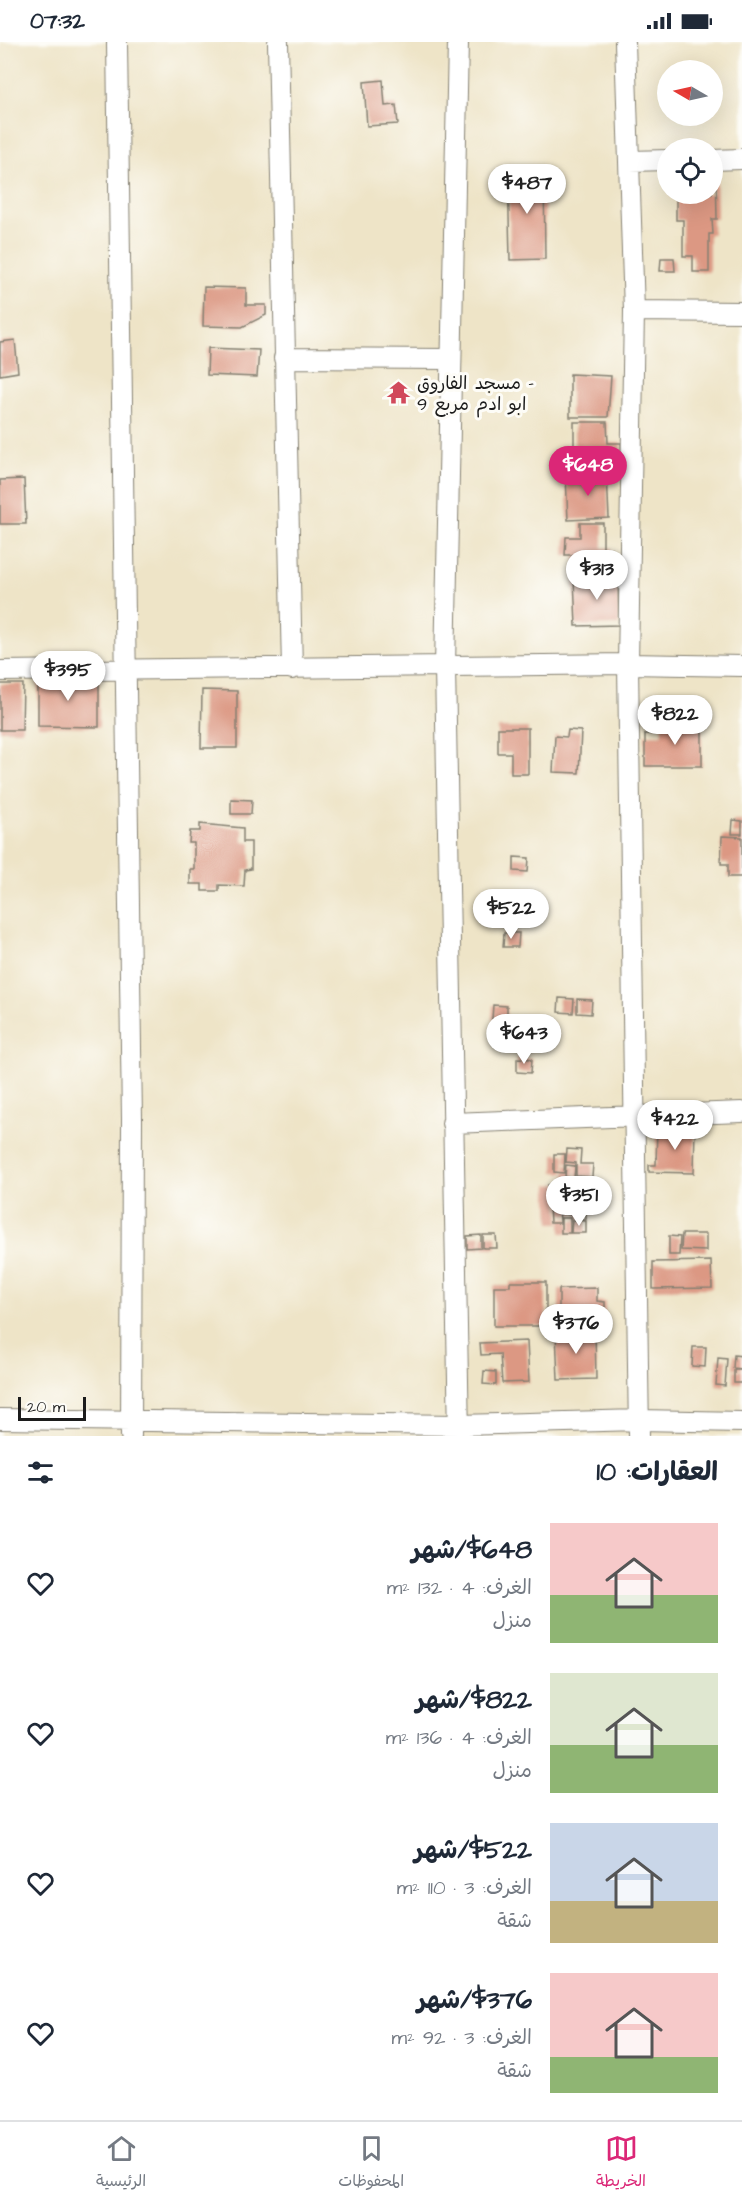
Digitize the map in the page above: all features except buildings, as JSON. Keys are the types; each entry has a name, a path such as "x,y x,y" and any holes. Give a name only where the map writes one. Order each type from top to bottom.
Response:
{"street":[{"path":"117,42 132,1120 131,1428"},
{"path":"278,42 292,669"},
{"path":"458,42 449,359 445,667 459,1431"},
{"path":"625,42 634,311 628,664 639,1428"},
{"path":"723,160 742,159"},
{"path":"630,160 657,160"},
{"path":"634,311 742,312"},
{"path":"284,358 449,359"},
{"path":"0,671 126,672 628,664 742,666"},
{"path":"452,1123 633,1118 742,1112"},
{"path":"0,1419 131,1428 459,1431 639,1428 742,1422"}],"place":[{"name":"مسجد الفاروق - ابو ادم مربع 9","path":"399,393"}]}
